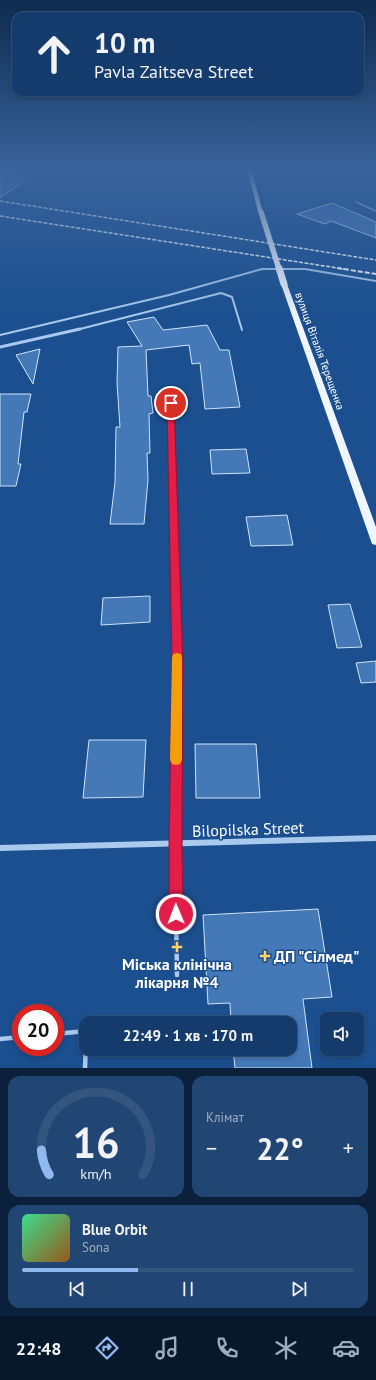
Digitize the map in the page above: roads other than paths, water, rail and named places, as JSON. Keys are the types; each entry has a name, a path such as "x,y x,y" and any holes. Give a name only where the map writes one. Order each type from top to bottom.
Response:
{"main road":[{"name":"вулиця Віталія Терещенка","path":"264,218 284,284 376,541"}],"street":[{"path":"0,347 80,328"},
{"path":"171,403 177,663 175,844"},
{"name":"Bilopilska Street","path":"0,848 376,838"}],"lane":[{"path":"0,335 168,295 262,269 276,268 301,270 376,281"},
{"path":"80,328 163,309 221,293 232,297 242,330"},
{"path":"175,844 176,975"},
{"path":"64,1033 79,1032"},
{"path":"0,1039 12,1038"},
{"path":"84,1068 85,1056"}],"railway":[{"path":"12,218 344,269"},
{"path":"107,218 376,260"},
{"path":"337,268 376,274"}],"place":[{"name":"Міська клінічна лікарня №4","path":"177,947"},
{"name":"ДП \"Сілмед\"","path":"265,956"}]}
